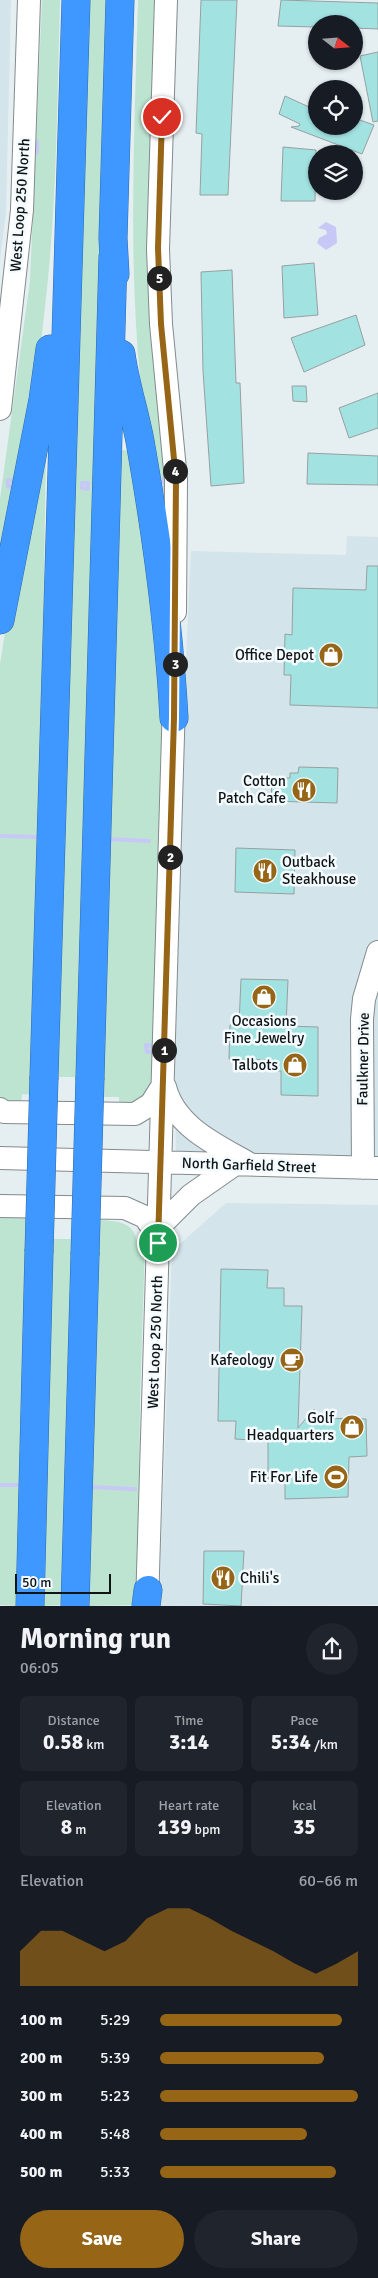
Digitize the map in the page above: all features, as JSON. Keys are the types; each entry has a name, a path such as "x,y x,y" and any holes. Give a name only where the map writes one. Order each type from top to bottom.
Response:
{"highway":[{"path":"30,1606 76,0"},
{"path":"75,1606 120,0"},
{"path":"0,620 44,390 58,299 70,164"},
{"path":"113,257 122,366 142,449 164,594 174,718"}],"main road":[{"name":"West Loop 250 North","path":"0,409 22,210 28,0"},
{"name":"West Loop 250 North","path":"147,1600 174,718 176,480 161,324 158,248 166,0"},
{"name":"Faulkner Drive","path":"370,1168 362,1019 364,999 378,952"},
{"path":"0,1109 4,1112 135,1114 151,1104 163,1080"},
{"path":"0,1206 125,1208 145,1217 158,1235 190,1195 243,1165 201,1135 179,1115 168,1096 163,1080"},
{"name":"North Garfield Street","path":"0,1158 370,1168"}],"shaded area":[{"path":"0,0 11,0 6,212 0,259"},
{"path":"347,536 378,537 378,1168 176,1164 174,1024 181,768 191,551 346,555"},
{"path":"226,1203 378,1205 378,1605 159,1606 172,1251"}],"green space":[{"path":"42,0 60,0 52,230 41,341 25,442 0,576 0,499 30,281"},
{"path":"87,0 110,0 79,1077 56,1077"},
{"path":"138,0 157,0 170,535 147,435 136,327 133,218"},
{"path":"120,450 137,451 164,693 156,1076 146,1099 119,1107 119,1097 101,1097"},
{"path":"46,452 41,754 32,1095 22,1094 21,1104 0,1100 0,664 15,569"},
{"path":"0,1209 18,1209 18,1218 28,1218 17,1606 0,1605"},
{"path":"98,1220 117,1222 128,1226 135,1235 137,1242 145,1243 140,1400 138,1605 87,1606"},
{"path":"50,1239 74,1239 63,1605 40,1606"}],"water":[{"path":"326,222 336,227 337,243 326,250 317,243 319,238 327,234 326,230 318,228"}],"building":[{"path":"201,0 237,0 228,195 200,195 202,134 196,133"},
{"path":"281,0 378,3 378,29 363,28 363,15 308,15 308,27 278,26"},
{"path":"378,52 378,121 373,122 363,70 363,55"},
{"path":"285,96 308,107 308,133 291,127 299,126 300,124 279,114"},
{"path":"363,121 374,125 363,152 363,145 338,145 312,135 363,135"},
{"path":"283,147 308,149 308,200 315,201 281,201"},
{"path":"314,263 318,315 284,318 282,266"},
{"path":"232,270 236,383 240,383 244,483 211,486 203,371 201,272"},
{"path":"356,315 365,345 304,372 291,338"},
{"path":"292,386 306,386 307,402 293,401"},
{"path":"378,393 378,428 349,438 339,408"},
{"path":"308,453 378,456 378,485 307,484"},
{"name":"Office Depot","path":"367,566 378,566 378,708 290,705 291,675 284,675 285,634 292,635 293,588 366,590"},
{"name":"Cotton Patch Cafe","path":"299,767 338,768 337,803 271,801 272,778 290,778 290,773 298,773"},
{"name":"Outback Steakhouse","path":"236,848 295,850 294,894 235,892"},
{"name":"Talbots","path":"241,979 288,980 286,1026 318,1027 318,1096 281,1095 281,1071 272,1071 272,1060 229,1059 230,1025 239,1025"},
{"path":"221,1269 268,1270 267,1288 284,1288 284,1306 302,1306 298,1428 314,1409 315,1418 366,1419 367,1456 349,1457 348,1497 285,1499 285,1478 268,1479 268,1441 235,1439 236,1421 218,1421"},
{"name":"Chili's","path":"204,1551 244,1551 241,1606 203,1604"}],"waterway":[{"path":"37,142 37,153"},
{"path":"168,477 168,489 158,488 158,482 164,482 164,478 168,477"},
{"path":"8,480 15,481 14,488 8,486 8,480"},
{"path":"82,483 88,483 88,489 82,488 82,483"},
{"path":"0,836 40,837"},
{"path":"108,839 149,841"},
{"path":"146,1045 154,1046 153,1052 147,1052 146,1045"},
{"path":"0,1485 21,1485"},
{"path":"89,1487 135,1489"}],"place":[{"name":"Office Depot","path":"331,655"},
{"name":"Cotton Patch Cafe","path":"304,790"},
{"name":"Outback Steakhouse","path":"265,871"},
{"name":"Occasions Fine Jewelry","path":"264,997"},
{"name":"Talbots","path":"295,1065"},
{"name":"Kafeology","path":"292,1360"},
{"name":"Golf Headquarters","path":"352,1427"},
{"name":"Fit For Life","path":"336,1477"},
{"name":"Chili's","path":"223,1578"}],"route":[{"path":"158,1243 174,718 176,480 161,324 158,248 162,117"}]}
